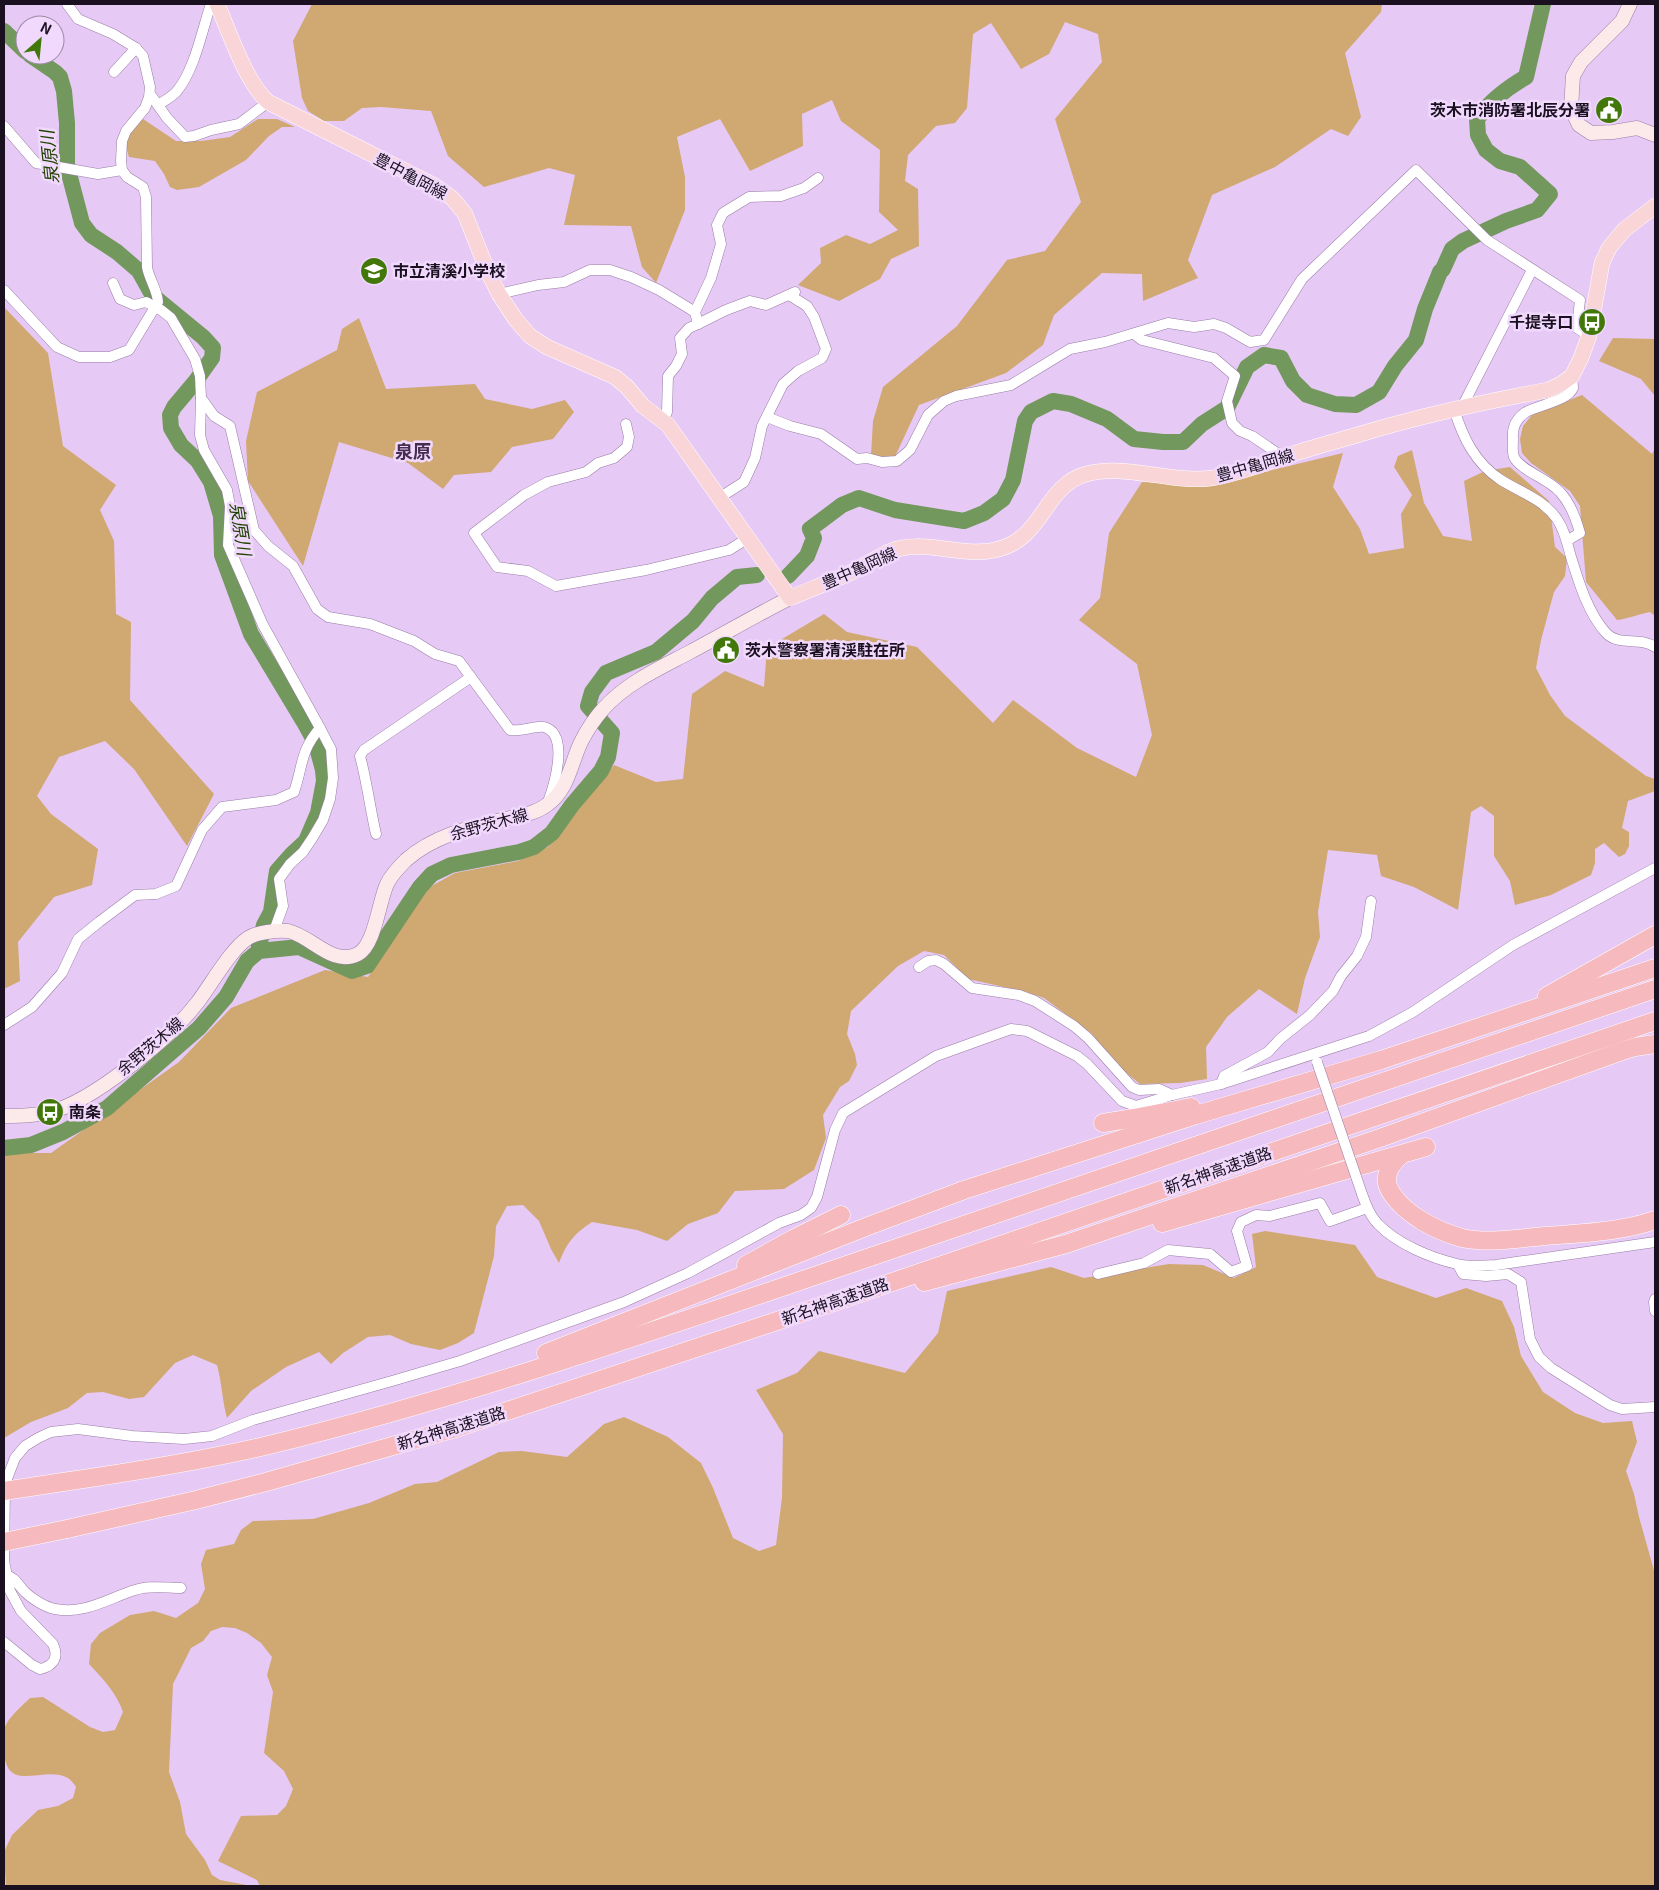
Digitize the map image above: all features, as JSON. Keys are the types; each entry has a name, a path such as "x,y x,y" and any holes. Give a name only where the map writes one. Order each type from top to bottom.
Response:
{"highway":[{"path":"1487,1024 1562,989 1655,935"},
{"path":"268,1445 518,1364 964,1190 1196,1115 1381,1060 1655,968"},
{"name":"新名神高速道路","path":"4,1491 137,1472 268,1445 400,1410 548,1365 1655,989"},
{"name":"新名神高速道路","path":"4,1542 196,1500 431,1435 840,1300 1655,1021"},
{"path":"1066,1244 1390,1135 1622,1051 1655,1044"},
{"path":"1103,1123 1286,1088"},
{"path":"840,1300 878,1298 922,1282 1066,1244 1149,1226 1426,1147"},
{"path":"1401,1155 1389,1168 1386,1176 1391,1194 1415,1216 1462,1238 1497,1240 1600,1231 1640,1226 1655,1220"},
{"path":"670,1306 841,1215"}],"main road":[{"name":"豊中亀岡線","path":"217,4 248,74 260,95 268,102 435,186 453,199 465,214 488,272 499,294 516,320 530,336 547,347 615,377 627,387 643,406 668,425 790,598 900,548 918,546 981,552 1000,549 1015,542 1030,531 1060,489 1072,480 1087,474 1120,472 1189,479 1211,478 1258,467 1283,457 1412,418 1548,390 1562,384 1572,376"},
{"path":"1630,4 1622,21 1581,62 1573,76 1571,108 1579,125 1591,133 1637,128 1655,135"},
{"path":"1572,376 1589,336 1602,263 1609,248 1624,230 1654,203"},
{"name":"余野茨木線","path":"4,1116 26,1116 50,1112 68,1106 111,1079 150,1050 176,1026 196,1004 242,943 267,932 288,931 340,957 361,953 370,939 388,882 398,867 410,857 430,842 453,832 529,813 547,805 557,797 565,784 581,742 593,722 604,708 623,690 790,598"}],"street":[{"path":"4,290 57,347 80,357 110,357 130,350 158,302 147,267 146,197 143,188 127,177 122,170 122,141 126,131 145,108 150,94 147,69 143,56 136,48 113,34 78,19 67,4"},
{"path":"158,105 176,93 183,83 200,44 211,4"},
{"path":"114,72 136,48"},
{"path":"150,94 185,137 239,124 268,102"},
{"path":"4,126 36,162 98,174 122,170"},
{"path":"767,417 790,426 821,434 858,459 867,458 882,462 897,461 910,450 928,415 944,401 956,396 1011,385 1070,349 1134,334 1168,323 1194,327 1214,324 1226,328 1250,342 1264,340 1302,279 1416,170 1487,240 1580,300 1577,328 1589,336"},
{"path":"698,324 695,312 711,278 721,244 717,225 723,213 750,197 781,196 804,188 818,178"},
{"path":"499,294 538,284 564,282 590,270 610,270 659,290 695,312"},
{"path":"1532,270 1458,408 1460,429 1481,465 1501,480 1535,498 1556,518 1568,540 1571,556 1587,602 1607,634 1619,641 1640,641 1655,647"},
{"path":"113,282 120,299 134,305 146,302 171,318 195,359 200,376 200,435 204,450 227,490 230,506 228,545 263,625 331,749 333,778 330,799 323,820 303,852 290,864 279,879 283,906 267,932"},
{"path":"663,421 667,412 668,376 682,354 680,338 689,328 750,301 766,305 792,293 807,306 814,317 826,349 822,358 798,371 783,384 762,426 755,458 744,482 719,498"},
{"path":"1134,334 1142,340 1214,358 1235,376 1228,401 1232,423 1240,431 1252,436 1283,457"},
{"path":"1568,540 1580,533 1574,513 1559,491 1522,466 1514,457 1512,434 1516,422 1524,414 1533,408 1568,395 1573,387 1572,376"},
{"path":"201,398 214,416 230,426 254,530 268,546 292,566 317,610 328,616 378,627 414,641 435,654 459,661 510,730 519,731 543,726 551,730 558,741 558,757 554,786 547,805"},
{"path":"626,424 629,437 627,447 614,458 598,463 586,472 548,482 524,495 474,533 498,567 528,571 556,586 646,570 729,550 748,538"},
{"path":"376,834 368,802 368,783 360,756 364,750 470,677"},
{"path":"4,1025 32,1008 62,973 78,939 99,922 135,895 156,894 176,886 202,830 222,807 276,800 294,792 304,752 320,728"},
{"path":"4,1642 32,1665 40,1669 52,1664 56,1659 56,1651 52,1644 21,1611 10,1591 4,1562 6,1484 15,1458 26,1446 38,1438 51,1432 78,1429 132,1436 184,1439 212,1436 253,1420 460,1361 624,1302 688,1273 779,1223 806,1212 817,1198 835,1130 843,1114 936,1056 1011,1030 1019,1029 1027,1031 1077,1056 1122,1101 1128,1104 1136,1106 1172,1095 1221,1084 1316,1058 1368,1036 1413,1012 1514,945 1655,868"},
{"path":"1221,1084 1224,1076 1268,1052 1280,1038 1310,1016 1333,991 1341,976 1357,956 1366,937 1371,901"},
{"path":"919,967 928,961 936,960 944,964 972,988 1019,995 1035,1002 1074,1026 1088,1038 1132,1087 1139,1090 1159,1090 1172,1095"},
{"path":"1316,1058 1367,1208 1378,1224 1394,1237 1435,1257 1458,1265 1476,1266 1496,1265 1655,1242"},
{"path":"1098,1274 1144,1263 1168,1250 1210,1254 1232,1272 1247,1266 1237,1231 1241,1222 1256,1216 1270,1216 1320,1203 1330,1221 1367,1208"},
{"path":"1458,1265 1464,1274 1486,1276 1508,1274 1516,1277 1521,1282 1530,1340 1538,1358 1551,1368 1610,1406 1622,1409 1655,1408"},
{"path":"1655,1299 1655,1311"},
{"path":"6,1575 17,1581 25,1592 36,1600 54,1609 72,1610 89,1607 136,1590 148,1588 181,1588"}],"shaded area":[{"path":"312,4 1382,4 1381,12 1345,53 1361,117 1348,136 1331,129 1275,167 1212,195 1188,260 1198,278 1143,301 1142,274 1102,273 1054,315 1043,345 1006,373 919,405 892,463 871,455 873,421 883,387 957,326 1007,260 1045,251 1081,202 1055,119 1102,62 1098,34 1065,22 1049,54 1021,69 991,23 973,34 967,108 955,123 936,126 908,155 905,181 918,189 919,246 891,259 880,279 839,301 798,285 821,263 820,248 846,235 870,244 898,230 879,212 880,150 841,121 832,100 802,114 803,146 750,171 720,119 677,137 685,177 685,210 656,283 642,267 631,226 564,225 575,175 549,168 484,187 448,156 431,111 381,107 362,108 344,121 324,121 308,111 302,98 293,41"},
{"path":"143,119 176,141 201,141 230,137 258,119 277,119 295,127 282,127 269,136 246,160 199,187 177,190 170,187 155,161 129,157 126,144 128,135"},
{"path":"4,307 48,353 63,446 116,485 100,510 114,541 116,614 131,622 130,700 214,794 187,846 134,769 105,741 59,757 37,796 51,814 98,849 92,885 54,897 18,942 20,981 4,989"},
{"path":"359,318 386,389 475,384 485,399 532,409 565,400 574,412 553,439 512,447 491,472 454,475 443,489 408,463 339,442 303,566 248,481 246,441 257,392 337,350 342,329"},
{"path":"1613,338 1655,339 1655,396 1641,379 1599,361"},
{"path":"1582,395 1652,454 1655,448 1655,616 1650,612 1617,620 1586,582 1580,506 1570,491 1531,463 1522,453 1520,439 1523,426 1532,415"},
{"path":"1412,450 1424,503 1443,536 1472,541 1464,481 1485,471 1510,467 1549,501 1555,547 1567,558 1565,576 1554,592 1541,640 1536,668 1550,695 1565,716 1646,776 1655,779 1655,791 1628,801 1622,828 1629,832 1629,846 1625,854 1619,857 1604,843 1595,849 1595,863 1591,875 1551,895 1515,905 1510,881 1494,856 1494,816 1481,806 1471,812 1458,910 1414,887 1381,876 1377,855 1328,850 1318,912 1320,937 1305,978 1297,1014 1259,989 1227,1017 1206,1047 1207,1079 1180,1083 1140,1084 1124,1071 1091,1033 1044,998 1023,991 968,979 944,955 924,951 898,966 851,1011 847,1034 857,1065 849,1081 840,1087 823,1115 826,1138 814,1170 784,1189 735,1191 718,1213 688,1224 667,1241 637,1230 592,1222 572,1239 559,1263 539,1221 523,1205 507,1206 496,1226 494,1256 474,1333 458,1343 440,1350 411,1344 390,1335 368,1337 343,1353 331,1364 319,1352 286,1367 251,1391 227,1418 217,1365 193,1355 175,1363 144,1397 129,1399 103,1392 87,1393 68,1408 31,1422 4,1438 4,1153 51,1153 179,1062 231,1008 325,970 368,977 428,888 455,873 518,861 548,847 614,765 656,782 683,779 692,694 725,671 764,687 767,648 824,614 847,632 917,647 993,723 1013,700 1077,748 1136,777 1152,735 1137,664 1079,620 1100,598 1109,533 1142,482 1213,484 1343,453 1333,487 1360,529 1369,554 1404,548 1401,514 1412,495 1394,467 1398,456"},
{"path":"1265,1231 1355,1245 1377,1277 1436,1298 1466,1288 1502,1301 1514,1327 1521,1356 1543,1392 1575,1413 1603,1423 1632,1421 1637,1442 1626,1471 1655,1574 1655,1886 260,1886 257,1880 218,1861 241,1816 277,1815 286,1806 293,1789 284,1771 264,1753 273,1692 267,1675 272,1657 261,1643 247,1633 235,1628 222,1627 211,1631 203,1641 191,1648 173,1684 169,1772 180,1802 186,1834 205,1860 212,1875 220,1880 252,1886 6,1886 4,1857 12,1835 38,1810 58,1806 73,1798 76,1787 68,1778 58,1775 27,1776 18,1775 10,1771 6,1762 4,1733 5,1727 14,1713 30,1698 43,1697 90,1727 103,1732 115,1730 123,1712 113,1692 89,1664 91,1644 100,1633 130,1615 154,1611 176,1618 198,1603 205,1589 201,1564 206,1550 234,1544 241,1530 253,1521 313,1519 369,1503 415,1484 437,1482 499,1452 522,1451 567,1457 604,1424 624,1417 668,1437 701,1463 733,1538 759,1551 776,1545 782,1498 783,1434 756,1390 797,1373 819,1351 905,1373 938,1333 947,1291 1051,1267 1084,1278 1169,1264 1203,1265 1234,1278 1256,1267 1252,1234"}],"waterway":[{"path":"788,576 807,556 814,538 810,529 842,505 859,498 895,510 964,521 984,513 1003,499 1013,480 1025,421 1031,412 1053,401 1071,404 1107,419 1134,439 1183,442 1202,424 1227,408 1247,367 1264,355 1281,358 1293,381 1307,395 1335,404 1356,405 1379,392 1395,366 1416,340 1425,309 1440,272 1452,249 1463,241 1506,221 1537,210 1550,194 1520,167 1500,161 1486,150 1478,135 1477,119 1499,95 1526,77 1543,4"},
{"name":"泉原川","path":"4,31 15,41"},
{"name":"泉原川","path":"45,65 60,77 64,91 67,123 67,166 82,223 91,235 117,252 139,271 153,296 203,337 213,348 212,358 174,407 170,415 171,428 181,445 198,461 211,482 221,516 222,555 251,634 316,744 323,770 324,781 318,813 306,841 277,871 271,912 264,925 259,946"},
{"path":"4,1148 31,1145 63,1132 107,1108 199,1028 226,997 247,961 259,951 299,947 352,971 367,966 420,887 432,874 451,865 519,852 534,847 552,833 572,805 601,771 608,757 612,733 588,706 592,692 606,673 656,652 693,621 712,598 737,577 757,575"}],"place":[{"name":"茨木市消防署北辰分署","path":"1609,110"},
{"name":"市立清溪小学校","path":"374,271"},
{"name":"千提寺口","path":"1592,322"},
{"name":"茨木警察署清渓駐在所","path":"726,650"},
{"name":"南条","path":"50,1112"}],"district":[{"name":"泉原","path":"413,452"}]}
